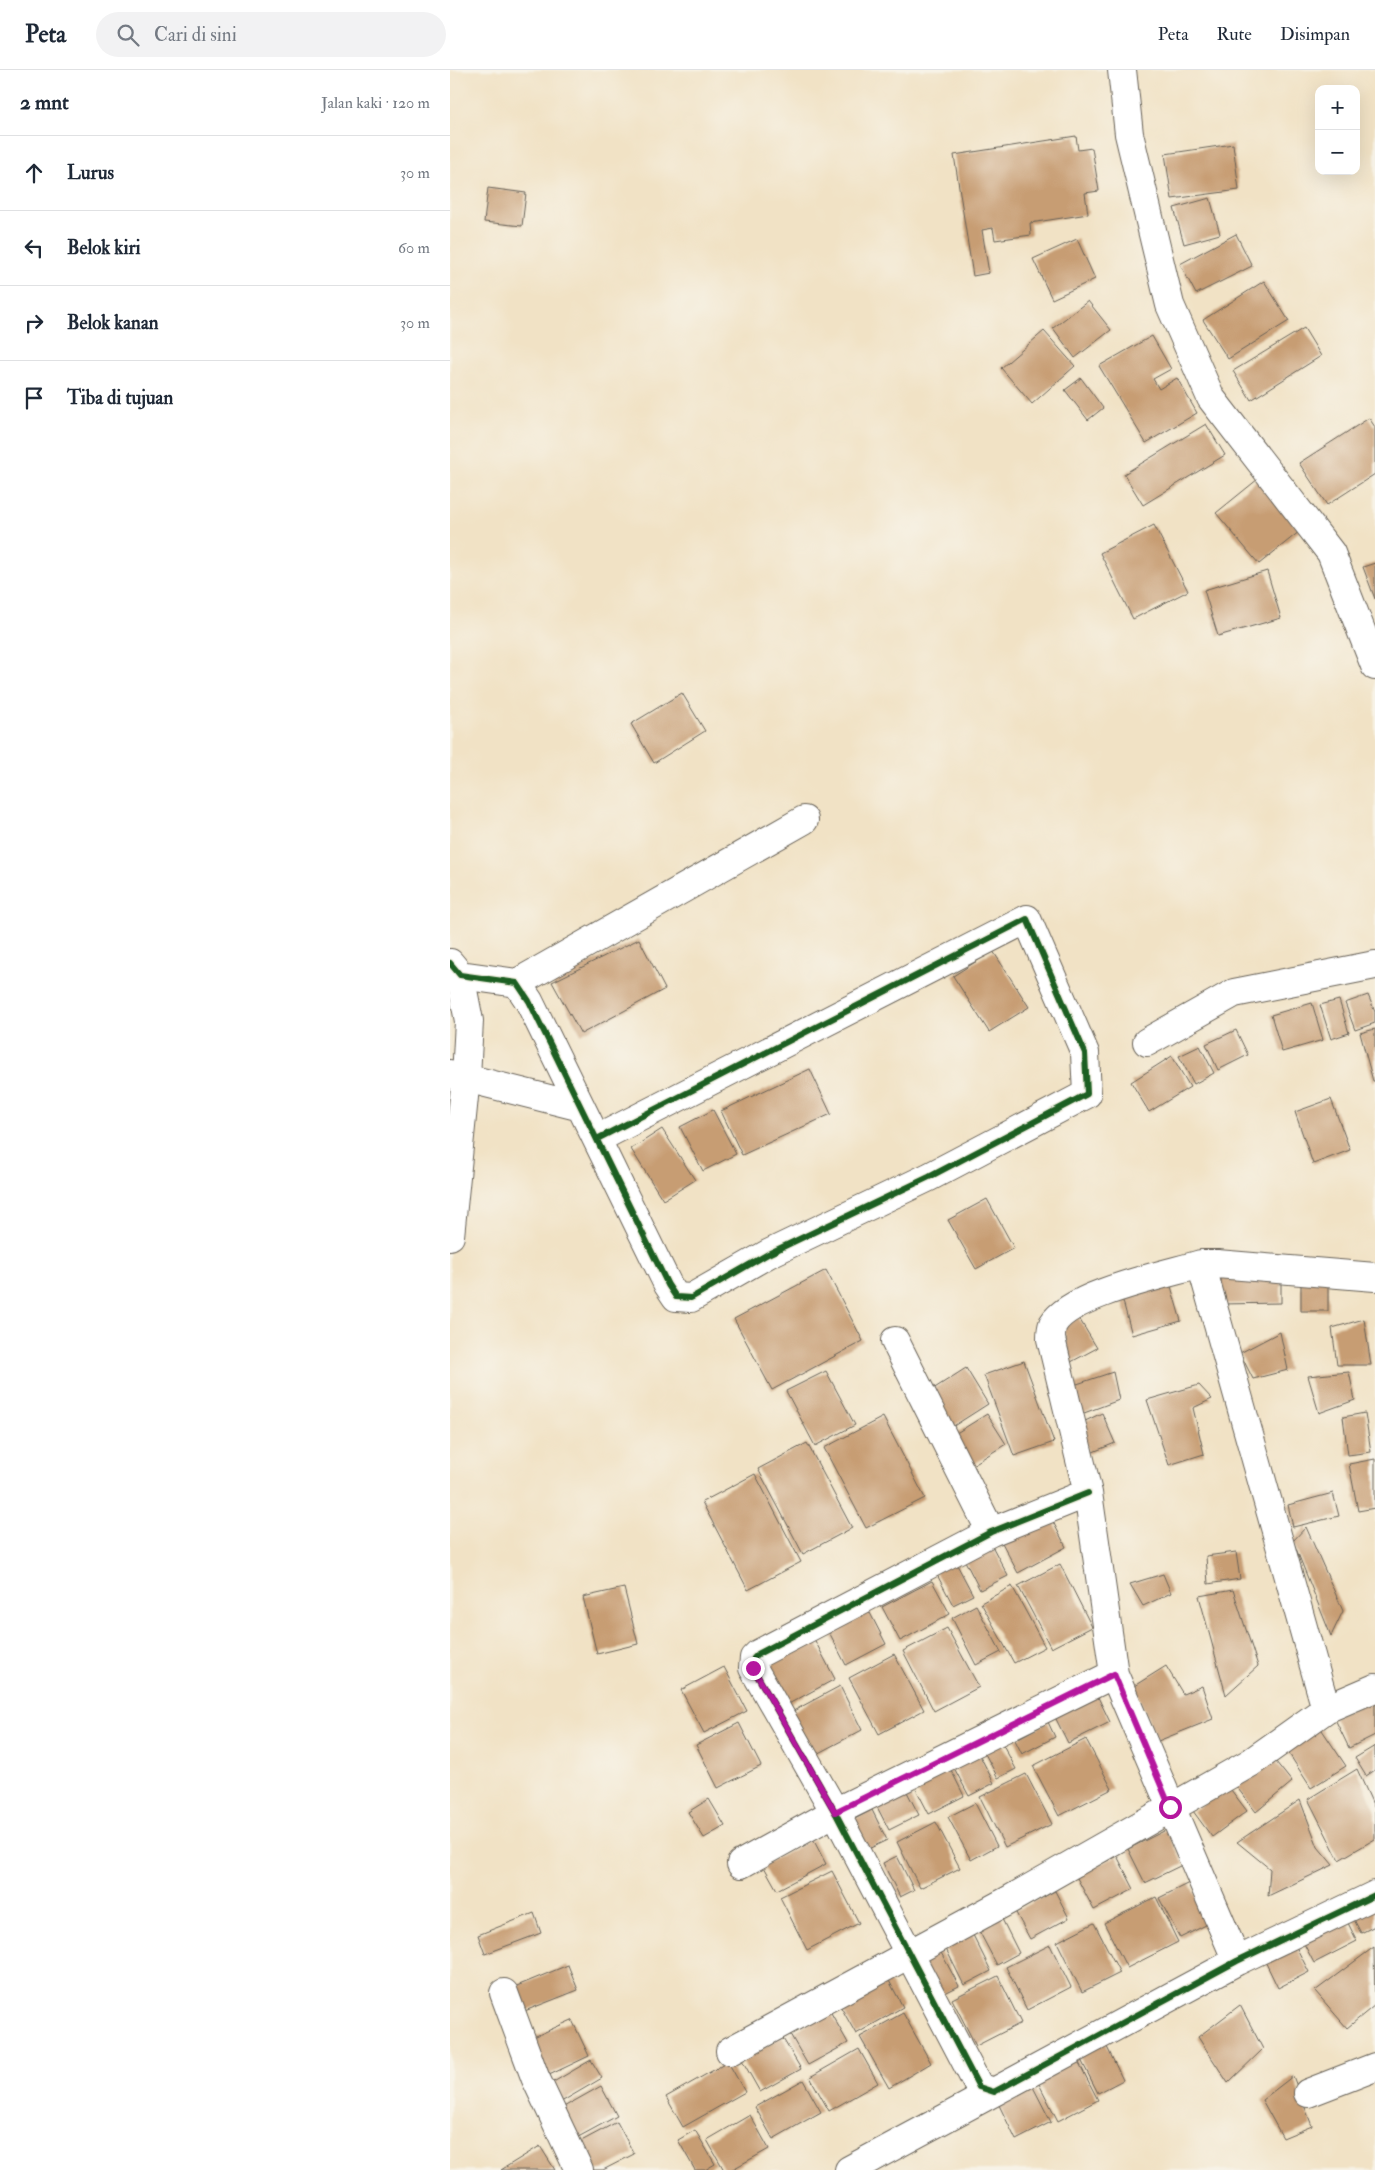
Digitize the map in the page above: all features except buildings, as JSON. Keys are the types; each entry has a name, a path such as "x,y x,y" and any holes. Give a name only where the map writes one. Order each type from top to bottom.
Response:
{"street":[{"path":"1122,70 1129,134 1170,305 1212,398 1331,553 1375,666"},
{"path":"516,983 804,820"},
{"path":"450,1236 458,1075 469,1021 455,969 516,983 529,1001 668,1285 676,1297 691,1298 768,1254 930,1177 1087,1094 1085,1053 1027,919 597,1139"},
{"path":"1147,1042 1234,993 1375,965"},
{"path":"458,1075 581,1107"},
{"path":"1237,1961 1114,1674 1088,1493 1051,1339 1051,1330 1054,1322 1090,1297 1201,1264 1375,1277"},
{"path":"1201,1264 1326,1710"},
{"path":"895,1341 991,1532"},
{"path":"994,2092 979,2087 835,1812 753,1668 754,1658 758,1654 991,1532 1088,1493"},
{"path":"741,1864 835,1812 1114,1674"},
{"path":"730,2051 1009,1900 1250,1763 1326,1710 1375,1688"},
{"path":"849,2170 1237,1961 1375,1895"},
{"path":"504,1993 535,2077 579,2170"},
{"path":"1308,2093 1375,2067"}],"cycle path":[{"path":"450,963 460,975 517,983 529,1001 668,1285 676,1297 691,1298 768,1254 929,1177 1087,1094 1085,1053 1027,919 597,1139"},
{"path":"1088,1493 991,1532 758,1654 754,1658 753,1668 835,1812 979,2087 994,2092 1237,1961 1375,1895"}],"route":[{"path":"753,1668 835,1812 1114,1674 1170,1807"}]}
